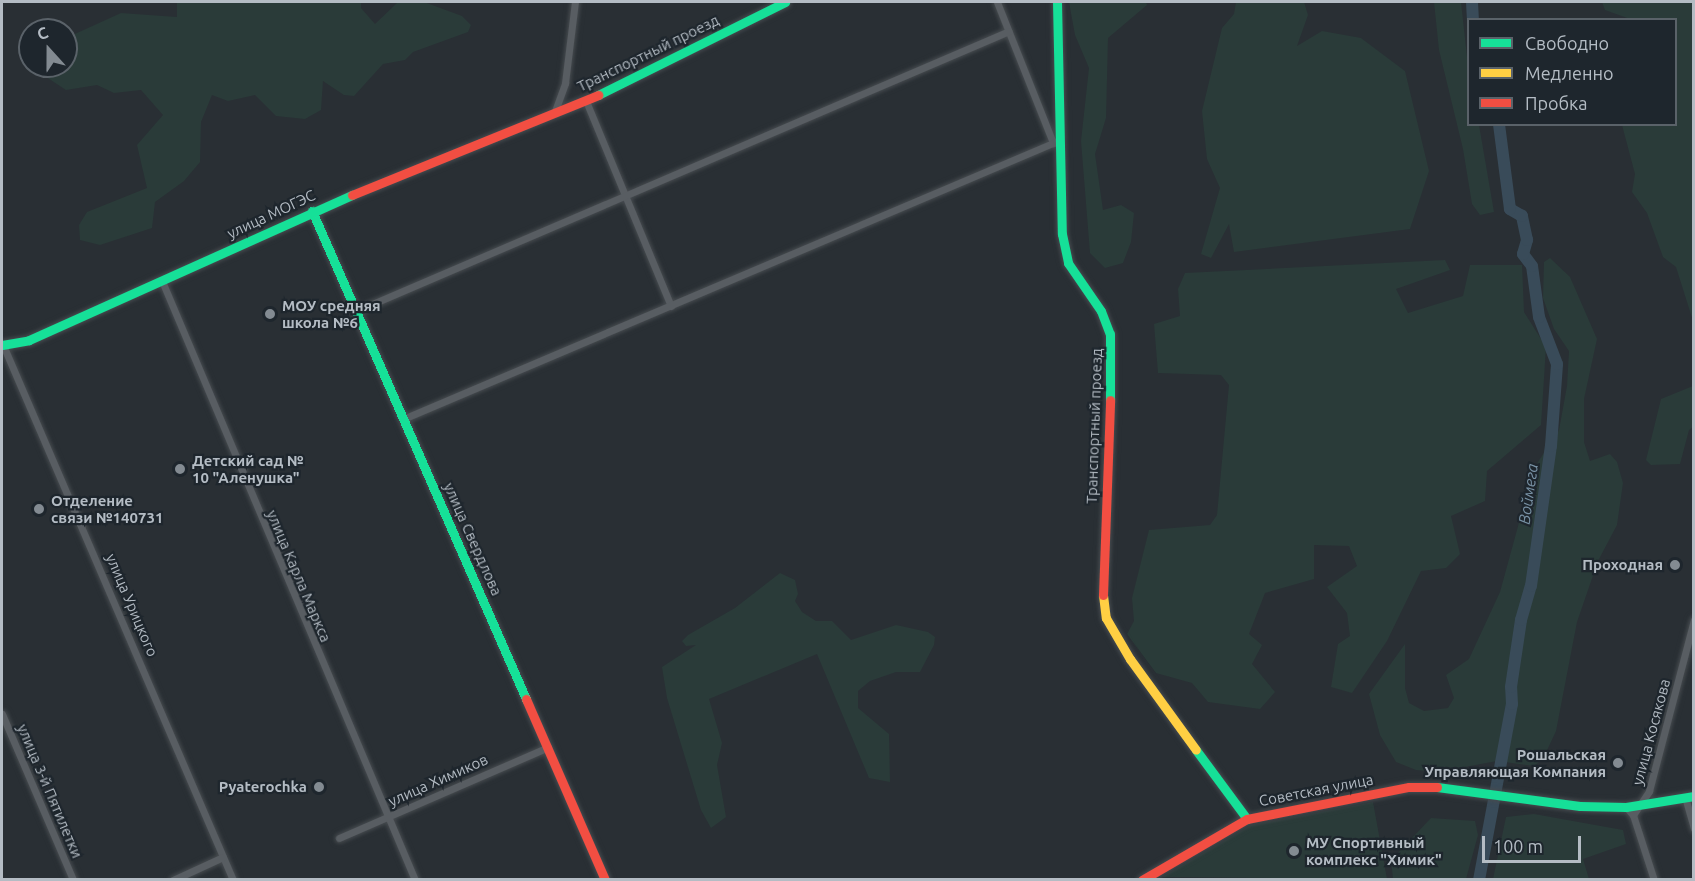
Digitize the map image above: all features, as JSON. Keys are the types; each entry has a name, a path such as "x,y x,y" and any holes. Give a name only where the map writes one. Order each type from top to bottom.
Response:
{"street":[{"path":"555,111 565,83 575,2"},
{"name":"Транспортный проезд","path":"555,111 586,101 785,2"},
{"path":"404,419 1056,142 997,2"},
{"name":"Транспортный проезд","path":"1057,2 1056,142 1062,234 1068,263 1101,311 1110,334 1102,586 1106,618 1130,659 1247,819"},
{"path":"356,311 1009,31"},
{"path":"586,101 671,306"},
{"name":"улица МОГЭС","path":"2,344 29,340 312,211 555,111"},
{"name":"улица Свердлова","path":"312,211 605,879"},
{"name":"улица Карла Маркса","path":"162,281 415,879"},
{"name":"улица Урицкого","path":"2,344 233,879"},
{"name":"улица Косякова","path":"1633,815 1644,803 1694,620"},
{"name":"улица 3-й Пятилетки","path":"2,714 73,879"},
{"name":"улица Химиков","path":"339,838 548,747"},
{"name":"Советская улица","path":"1142,879 1247,819 1409,787 1476,791 1626,807 1689,797"},
{"path":"1689,797 1694,829"},
{"path":"1626,807 1633,815 1654,879"},
{"path":"173,879 223,857"}],"shaded area":[{"path":"177,2 361,2 361,8 375,24 398,2 424,2 462,16 471,25 468,32 413,52 405,60 383,64 354,96 344,95 323,81 321,110 305,119 276,116 255,95 228,101 212,95 201,122 200,162 184,181 155,202 152,228 100,245 80,240 79,225 87,212 147,188 137,145 163,115 141,90 114,93 97,85 66,90 48,78 78,78 78,33 121,13 177,17"},
{"path":"1069,2 1146,2 1147,5 1108,38 1106,118 1095,154 1103,210 1121,205 1134,213 1131,242 1123,263 1105,268 1090,253 1081,141 1089,68 1075,35"},
{"path":"1236,2 1304,2 1308,15 1297,46 1322,31 1361,38 1405,71 1429,171 1410,229 1234,252 1229,224 1211,258 1201,254 1220,188 1207,159 1202,111 1222,28 1234,14"},
{"path":"1434,2 1461,2 1467,57 1467,126 1479,126 1494,212 1480,215 1472,204 1463,149 1439,50"},
{"path":"1602,2 1693,2 1693,321 1676,267 1663,257 1647,213 1632,192 1635,174 1622,126 1677,126 1677,18 1627,18 1605,10"},
{"path":"1550,258 1570,277 1597,339 1584,399 1584,442 1590,461 1610,454 1617,462 1623,483 1617,525 1598,561 1577,622 1556,731 1543,759 1534,766 1497,761 1438,772 1416,770 1396,762 1380,735 1369,694 1405,644 1405,688 1409,703 1424,711 1448,708 1454,698 1446,675 1469,659 1500,592 1534,468 1559,430 1567,386 1569,351 1554,329 1543,298 1544,262"},
{"path":"1445,260 1450,270 1396,289 1408,313 1463,296 1470,265 1522,265 1524,312 1546,347 1541,425 1487,471 1485,501 1451,516 1460,554 1446,568 1421,571 1387,641 1352,693 1331,687 1338,644 1350,636 1347,613 1327,587 1357,566 1349,546 1314,545 1314,579 1265,593 1249,634 1262,645 1252,664 1275,692 1260,709 1208,702 1192,683 1156,673 1127,634 1134,621 1132,598 1149,530 1210,525 1217,515 1229,385 1221,375 1158,373 1154,324 1180,316 1178,289 1185,273"},
{"path":"1693,386 1693,427 1689,430 1680,464 1651,465 1646,460 1661,399"},
{"path":"780,573 795,580 798,594 795,601 802,612 816,621 832,621 851,640 896,625 928,632 935,637 934,645 920,672 896,672 870,681 858,691 858,708 889,734 890,782 869,778 817,654 709,699 722,743 717,765 726,817 711,828 701,810 667,698 662,667 696,645 686,646 682,641 688,635 735,608"},
{"name":"МУ Спортивный комплекс \"Химик\"","path":"1373,802 1387,879 1162,877 1251,825"},
{"path":"1534,814 1623,830 1626,844 1583,859 1589,879 1493,879 1506,817"},
{"path":"1431,818 1475,821 1478,835 1466,879 1393,879 1391,860"}],"waterway":[{"name":"Воймега","path":"1472,2 1473,18"},
{"name":"Воймега","path":"1479,880 1512,704 1511,687 1521,620 1531,586 1551,446 1557,364 1539,317 1532,266 1523,254 1527,240 1522,216 1510,209 1499,126"}],"traffic: fast":[{"path":"598,95 785,2"},
{"path":"1057,2 1062,234 1068,263 1101,311 1110,334 1110,400"},
{"path":"2,345 29,340 352,195"},
{"path":"312,211 526,699"},
{"path":"1196,750 1247,819"},
{"path":"1437,787 1580,806 1626,807 1694,796"}],"traffic: slow":[{"path":"1103,595 1106,618 1130,659 1196,750"}],"traffic: jam":[{"path":"352,195 598,95"},
{"path":"1103,595 1110,400"},
{"path":"526,699 605,880"},
{"path":"1142,880 1247,819 1409,787 1437,787"}],"place":[{"name":"МОУ средняя школа №6","path":"270,314"},
{"name":"Детский сад № 10 \"Аленушка\"","path":"180,469"},
{"name":"Отделение связи №140731","path":"39,509"},
{"name":"Проходная","path":"1675,565"},
{"name":"Рошальская Управляющая Компания","path":"1618,763"},
{"name":"Pyaterochka","path":"319,787"},
{"name":"МУ Спортивный комплекс \"Химик\"","path":"1294,851"}]}
